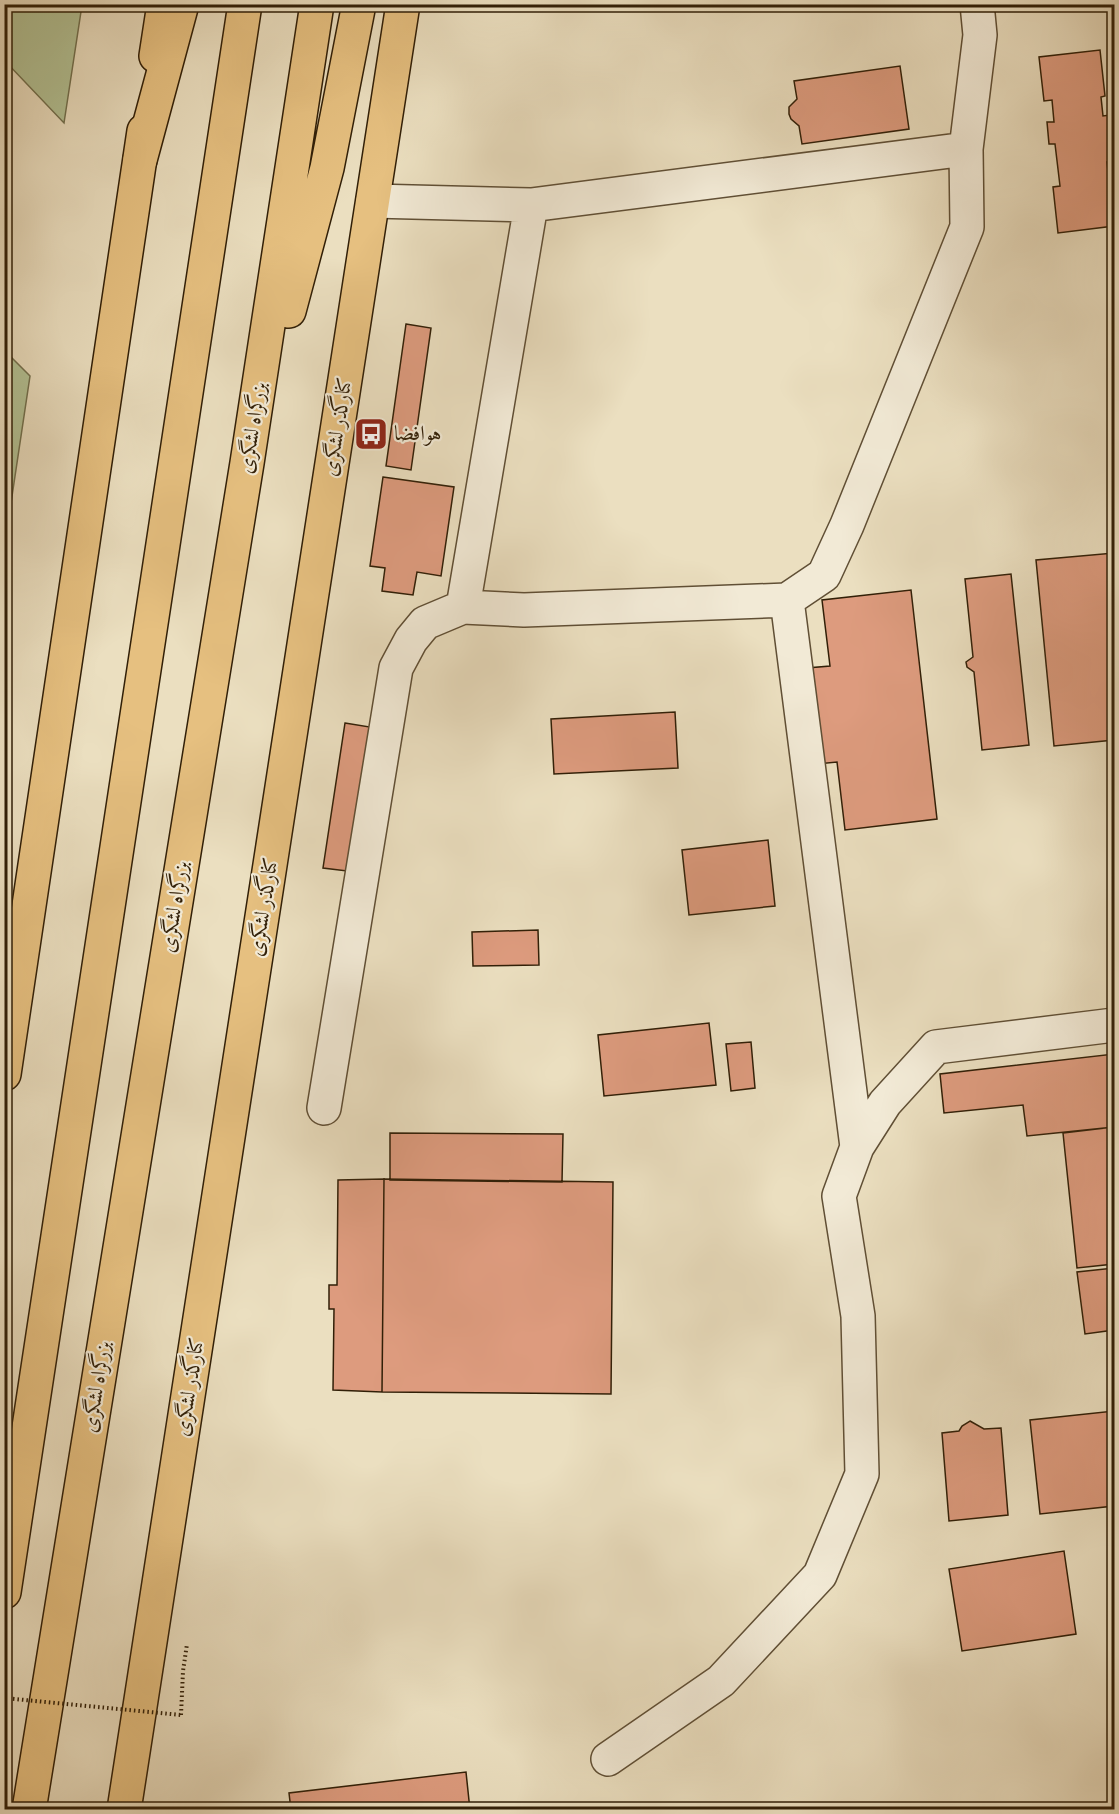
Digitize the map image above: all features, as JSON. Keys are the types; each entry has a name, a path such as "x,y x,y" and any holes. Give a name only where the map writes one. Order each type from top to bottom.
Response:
{"main road":[{"path":"4,1074 164,4"},
{"path":"140,160 182,4"},
{"path":"4,1592 245,4"},
{"name":"بزرگراه لشگری","path":"29,1809 247,463 317,4"},
{"path":"247,463 327,168 359,4"},
{"name":"کنارگذر لشگری","path":"124,1809 403,4"}],"lane":[{"path":"324,1108 396,668 411,640 425,623 463,607 524,610 787,600 824,575 847,525 967,227 966,149 980,35 978,4"},
{"path":"373,201 531,206 966,149"},
{"path":"463,607 531,206"},
{"path":"787,600 857,1147"},
{"path":"608,1759 721,1681 820,1575 862,1474 858,1316 839,1196 857,1147 885,1103 936,1047 1114,1025"}],"path":[{"path":"4,1698 181,1715 187,1644"}],"green space":[{"path":"9,5 82,5 64,123 5,61 5,30"},
{"path":"5,351 30,376 5,543"}],"building":[{"path":"1100,50 1105,96 1101,97 1103,116 1110,115 1114,157 1114,161 1107,162 1109,181 1114,180 1114,226 1058,233 1053,187 1060,186 1055,144 1049,144 1047,122 1054,122 1052,100 1044,101 1039,57"},
{"path":"900,66 909,129 802,144 799,126 789,114 789,107 797,99 794,81"},
{"path":"406,324 431,328 411,470 386,466"},
{"path":"383,477 454,487 441,576 417,572 413,595 382,591 385,568 370,566"},
{"path":"1114,553 1114,740 1054,746 1036,560"},
{"path":"1011,574 1029,745 982,750 974,672 967,667 966,662 973,657 965,579"},
{"path":"911,590 937,819 845,830 837,762 817,764 807,668 830,666 822,600"},
{"path":"675,712 678,768 554,774 551,719"},
{"path":"345,723 370,727 347,871 323,868"},
{"path":"768,840 775,906 689,915 682,850"},
{"path":"538,930 539,965 473,966 472,932"},
{"path":"709,1023 716,1085 604,1096 598,1035"},
{"path":"751,1042 755,1088 731,1091 726,1044"},
{"path":"1114,1054 1114,1127 1027,1136 1023,1105 944,1113 940,1074"},
{"path":"1114,1127 1114,1264 1077,1268 1063,1133"},
{"path":"390,1133 563,1134 562,1182 390,1180"},
{"path":"384,1179 382,1392 333,1390 334,1309 329,1309 329,1285 337,1285 338,1180"},
{"path":"384,1179 613,1182 611,1394 382,1392"},
{"path":"1114,1268 1114,1330 1085,1334 1077,1272"},
{"path":"1114,1411 1114,1506 1040,1514 1030,1420"},
{"path":"970,1421 984,1429 1001,1428 1008,1515 949,1521 942,1433 959,1431"},
{"path":"1064,1551 1076,1634 962,1651 949,1569"},
{"path":"466,1772 470,1810 291,1810 289,1793"}],"place":[{"name":"هوافضا","path":"371,434"}]}
